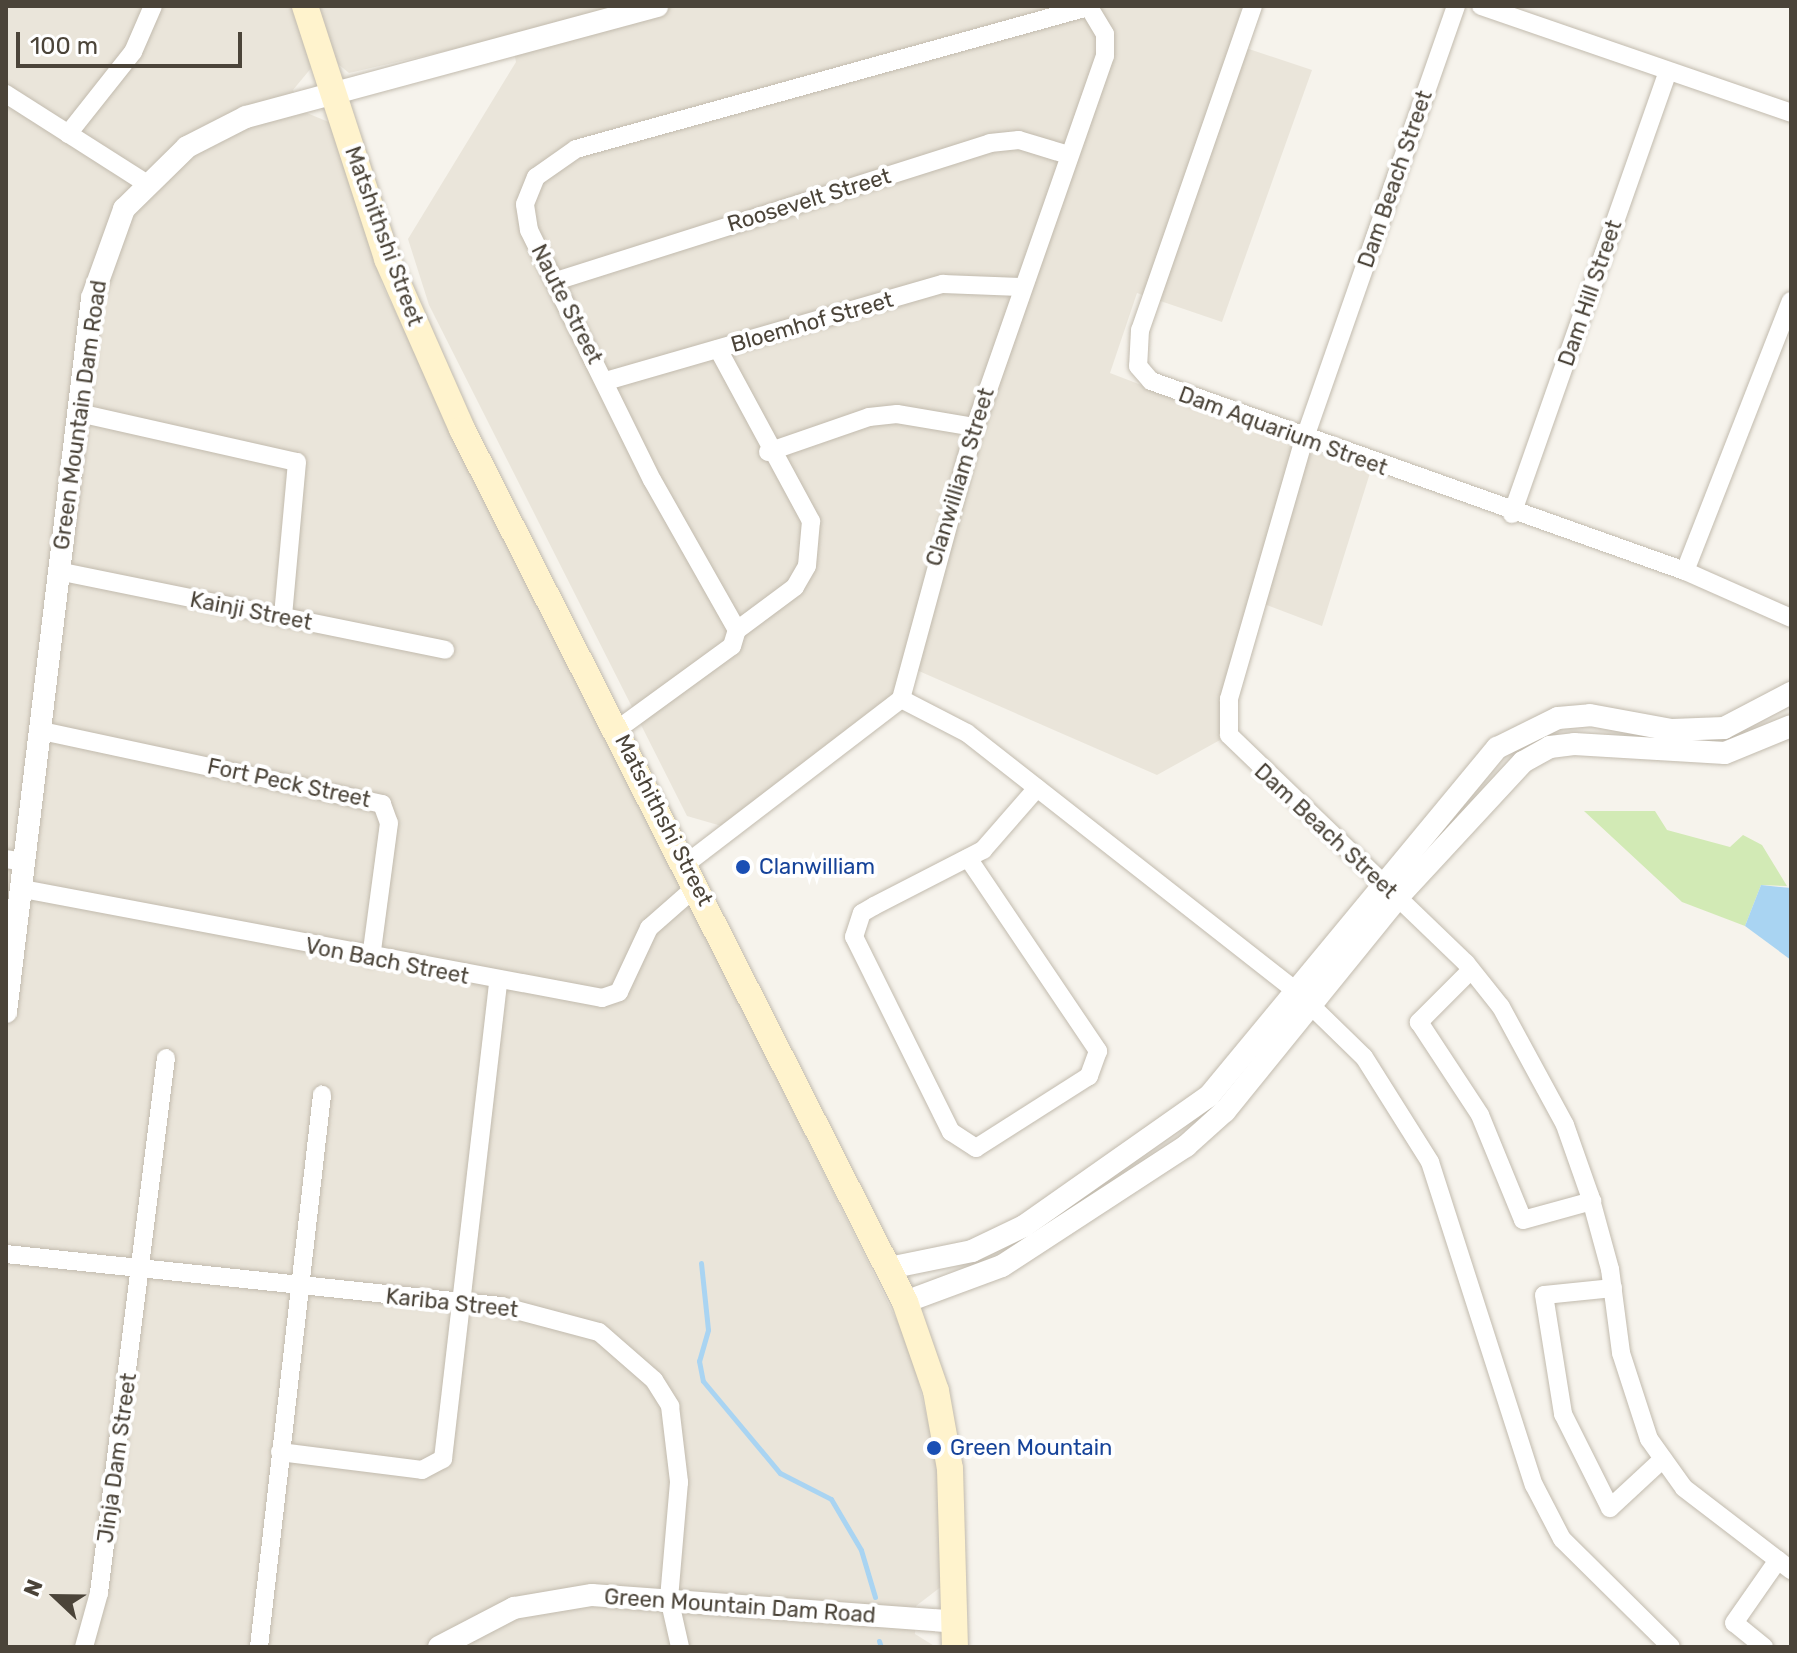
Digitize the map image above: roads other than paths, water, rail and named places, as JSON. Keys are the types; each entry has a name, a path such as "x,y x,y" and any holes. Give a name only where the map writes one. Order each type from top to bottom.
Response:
{"main road":[{"name":"Matshithshi Street","path":"305,6 401,295 905,1302 949,1460 956,1635"}],"street":[{"path":"68,134 133,52 153,6"},
{"name":"Green Mountain Dam Road","path":"6,1012 23,889 16,860 42,731 58,571 105,252 144,182 210,132 333,91 657,6"},
{"name":"Clanwilliam Street","path":"901,699 975,427 1065,154 1105,56 1105,34 1088,6"},
{"name":"Naute Street","path":"737,630 529,230 525,204 536,177 576,149 1088,6"},
{"name":"Dam Aquarium Street","path":"1253,6 1140,330 1138,366 1151,381 1512,514 1685,571 1791,618"},
{"name":"Dam Beach Street","path":"1456,6 1304,439 1226,718 1236,748 1390,890 1471,970 1534,1062 1592,1201 1636,1407 1663,1459 1684,1488 1784,1565"},
{"path":"1481,6 1791,113"},
{"name":"Dam Hill Street","path":"1512,514 1668,72"},
{"path":"6,94 144,182"},
{"name":"Roosevelt Street","path":"556,281 990,143 1019,140 1065,154"},
{"name":"Bloemhof Street","path":"606,381 943,284 1020,287"},
{"path":"1685,571 1791,301"},
{"path":"618,729 732,646 737,630 795,587 811,544 804,506 768,452 718,349"},
{"path":"79,413 297,462 283,617"},
{"path":"768,452 869,417 897,414 975,427"},
{"name":"Kainji Street","path":"58,571 445,650"},
{"path":"905,1302 1002,1266 1186,1146 1225,1111 1312,1005 1390,890 1497,748 1528,731 1590,715 1705,731 1752,719 1791,693"},
{"path":"692,875 901,699 967,733 1295,990 1364,1057 1430,1162 1534,1485 1562,1539 1671,1647"},
{"path":"889,1268 972,1251 1024,1226 1166,1132 1209,1096 1295,990 1390,890 1499,781 1550,747 1616,743 1699,756 1762,742 1791,726"},
{"name":"Fort Peck Street","path":"42,731 382,804 389,823 371,958"},
{"path":"968,858 1098,1051 1089,1076 976,1148 951,1132 854,937 862,913 968,858 998,836 1037,788"},
{"name":"Von Bach Street","path":"23,889 498,983 602,998 619,992 649,928 692,875"},
{"path":"1471,970 1419,1022 1480,1115 1523,1220 1592,1201"},
{"path":"280,1452 436,1468 447,1441 465,1302 498,983"},
{"name":"Jinja Dam Street","path":"84,1647 99,1593 143,1268 166,1058"},
{"path":"259,1647 322,1095"},
{"name":"Kariba Street","path":"6,1254 299,1288 465,1302 581,1322 654,1380 679,1439 669,1598 680,1647"},
{"path":"1613,1288 1544,1295 1563,1414 1610,1508 1663,1459"},
{"path":"1764,1647 1734,1623 1784,1565"},
{"name":"Green Mountain Dam Road","path":"439,1647 514,1608 592,1595 669,1598 956,1635"}],"water":[{"path":"1761,885 1791,888 1791,960 1745,926"}],"waterway":[{"path":"701,1263 708,1330 699,1361 703,1381 780,1473 831,1499 861,1550 875,1597"},
{"path":"879,1641 881,1647"}],"place":[{"name":"Clanwilliam","path":"743,867"},
{"name":"Green Mountain","path":"934,1448"}]}
